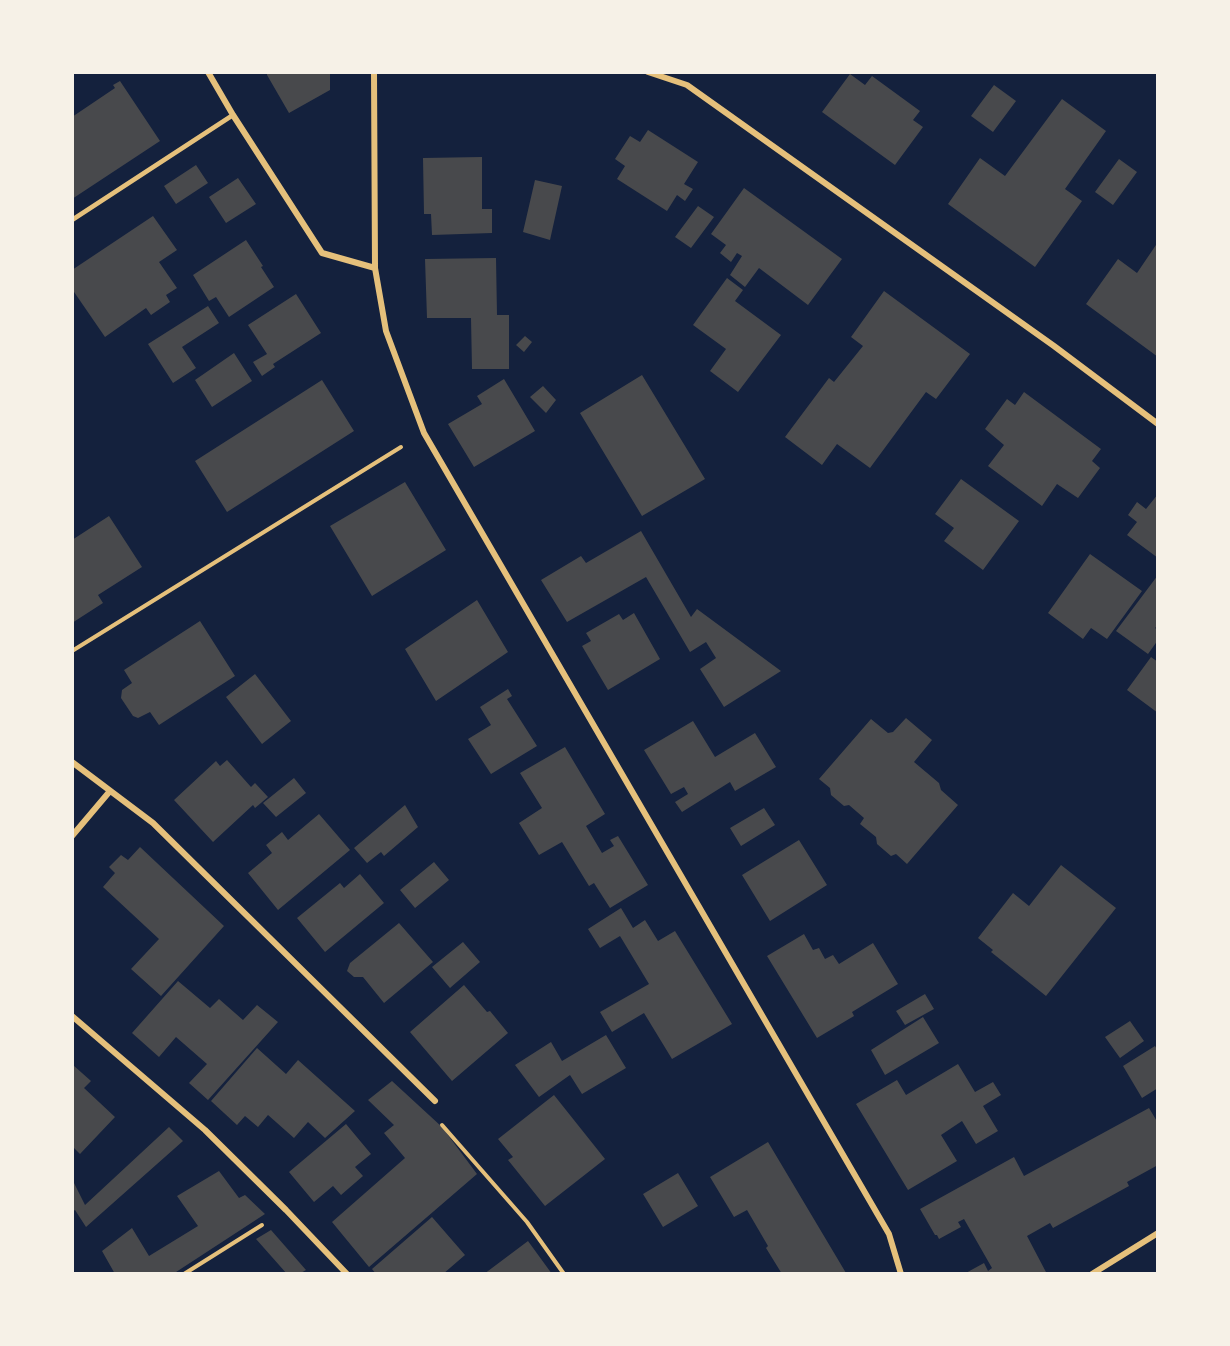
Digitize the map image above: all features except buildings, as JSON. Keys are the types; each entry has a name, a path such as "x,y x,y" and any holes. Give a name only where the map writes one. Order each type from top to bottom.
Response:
{"street":[{"path":"208,72 322,253 375,268"},
{"path":"374,72 375,268 386,331 424,432 889,1234 901,1274"},
{"path":"648,72 687,85 1054,346 1158,424"},
{"path":"72,762 153,823 435,1101"},
{"path":"72,836 110,791"},
{"path":"72,1016 205,1130 347,1274"},
{"path":"1092,1274 1158,1233"}],"lane":[{"path":"72,220 233,115"}],"path":[{"path":"72,651 424,432"},
{"path":"435,1101 441,1123 527,1222 564,1274"},
{"path":"184,1274 286,1210"}]}
